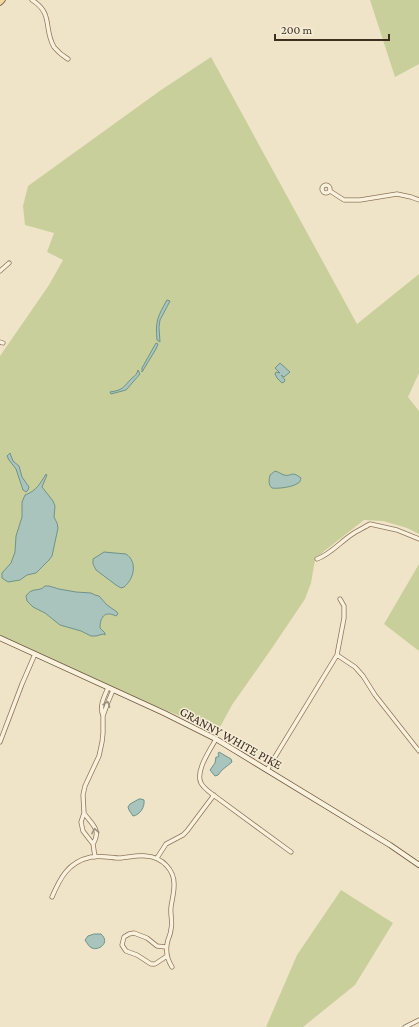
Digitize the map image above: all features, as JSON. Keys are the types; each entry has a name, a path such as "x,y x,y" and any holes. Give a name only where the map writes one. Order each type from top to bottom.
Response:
{"main road":[{"name":"GRANNY WHITE PIKE","path":"0,638 164,713 216,739 390,845 419,865"}],"street":[{"path":"32,0 44,10 47,17 48,30 54,46 68,59"},
{"path":"330,191 344,200 360,200 397,194 419,200"},
{"path":"0,271 9,263"},
{"path":"317,559 327,554 354,533 370,524 397,530 419,539"},
{"path":"267,770 337,655 344,618 344,606 340,599"},
{"path":"0,742 35,654"},
{"path":"337,655 355,667 363,676 375,695 419,751"},
{"path":"103,716 101,713 101,704 108,688"},
{"path":"93,844 82,828 81,822 84,813 83,795 85,786 99,756 102,742 103,716 113,690"},
{"path":"216,739 201,767 199,775 201,784 291,852"},
{"path":"157,858 166,844 187,831 214,795"},
{"path":"84,813 94,825 96,830 96,838 93,844 94,857"},
{"path":"52,897 59,880 68,869 80,861 94,857 119,858 143,856 157,858 169,868 173,876 174,884 171,909 171,929 166,947 167,956 172,967"},
{"path":"166,947 157,946 147,938 133,933 126,936 122,942 126,951 138,955 151,964 156,963 167,956"},
{"path":"405,1027 419,1020"}],"green space":[{"path":"370,0 419,0 419,64 395,77"},
{"path":"211,57 357,324 419,274 419,373 408,397 419,411 419,534 407,528 383,521 364,520 323,552 315,560 311,583 305,599 232,705 220,727 216,725 203,727 129,695 0,635 0,356 49,285 63,260 47,252 54,233 25,225 23,206 28,186 161,90"},
{"path":"419,564 419,651 384,624"},
{"path":"341,890 393,923 355,985 303,1027 266,1027 297,955"}],"water":[{"path":"167,300 170,301 160,320 160,342 157,340 156,328 159,315"},
{"path":"156,343 158,344 156,349 142,372 142,368"},
{"path":"280,363 290,372 284,377 281,375 285,380 282,383 275,374 276,372 280,373 275,368"},
{"path":"138,370 140,374 126,390 111,394 110,392 123,388 136,375"},
{"path":"10,453 13,461 19,466 22,477 29,487 26,492 23,490 16,469 7,456"},
{"path":"275,471 284,475 295,474 301,478 300,482 289,487 272,488 269,484 269,478"},
{"path":"46,474 47,475 42,487 55,506 54,517 58,528 52,556 36,573 27,575 20,580 8,582 2,578 2,573 11,563 15,552 16,536 22,517 22,502 25,495 40,484"},
{"path":"104,552 126,554 130,557 133,566 132,575 124,587 121,588 116,585 96,570 93,564 93,559"},
{"path":"45,586 76,592 91,593 99,596 118,614 116,616 108,614 102,618 100,628 105,635 91,636 81,631 60,625 45,613 33,607 27,601 26,596 31,591"},
{"path":"219,752 231,759 232,762 215,776 210,770 215,763 216,757 219,756"},
{"path":"139,799 144,800 143,808 138,814 133,816 128,807 130,804"},
{"path":"101,934 105,940 102,946 95,949 88,945 85,940 88,936"}]}
